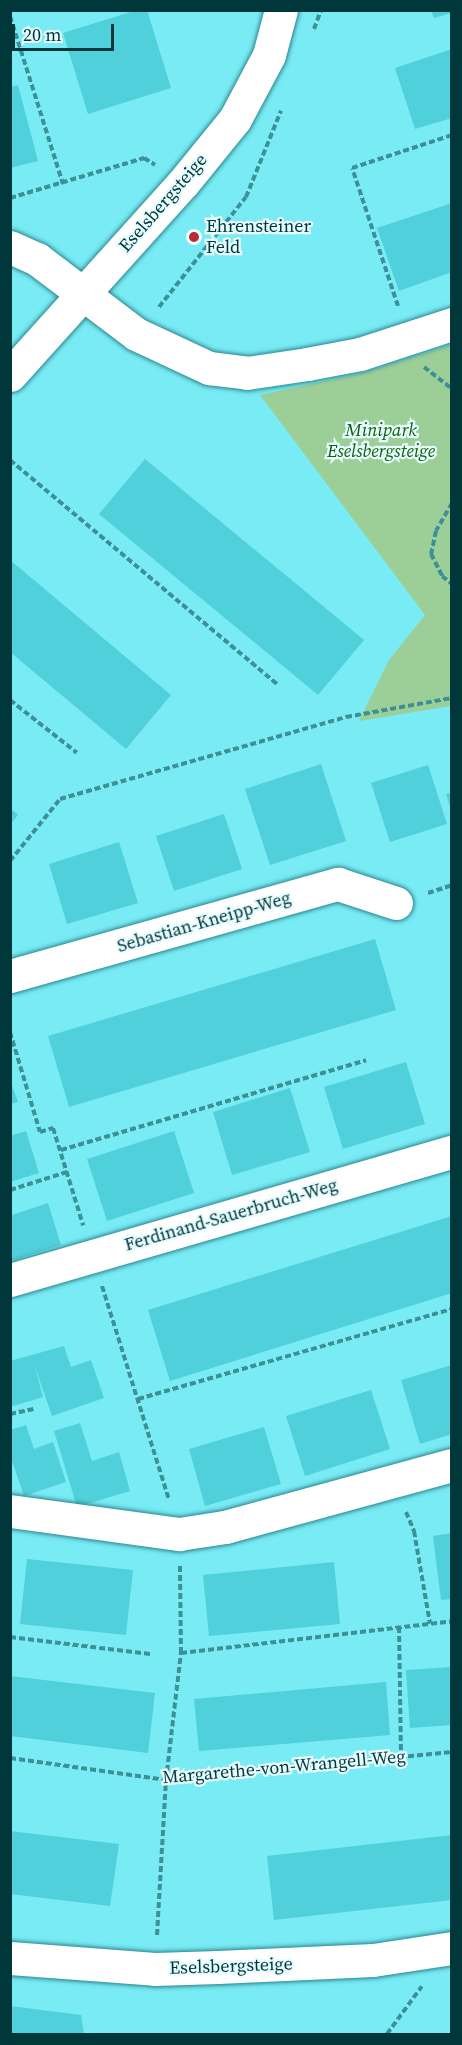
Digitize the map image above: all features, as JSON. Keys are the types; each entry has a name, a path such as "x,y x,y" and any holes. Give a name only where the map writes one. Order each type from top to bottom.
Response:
{"street":[{"name":"Eselsbergsteige","path":"10,375 235,119 269,54 281,10"},
{"path":"10,247 37,259 135,334 209,368 247,373 360,354 409,340 452,324"},
{"name":"Sebastian-Kneipp-Weg","path":"10,976 338,884 396,903"},
{"name":"Ferdinand-Sauerbruch-Weg","path":"10,1280 452,1152"},
{"path":"10,1511 179,1534 236,1524 452,1465"},
{"name":"Eselsbergsteige","path":"10,1958 155,1969 373,1960 450,1948"}],"path":[{"path":"312,33 321,10"},
{"path":"10,16 63,184"},
{"path":"135,334 246,197 286,98"},
{"path":"409,340 352,168 452,135"},
{"path":"10,198 144,158"},
{"path":"10,460 278,685"},
{"path":"452,503 436,531 431,554 442,576 452,584"},
{"path":"10,861 60,799 346,717 452,698"},
{"path":"10,700 77,753"},
{"path":"10,1032 40,1132 53,1128 61,1150 179,1534 181,1653 166,1780 155,1969"},
{"path":"61,1150 366,1060"},
{"path":"10,1190 67,1172"},
{"path":"138,1399 452,1309"},
{"path":"10,1414 33,1409"},
{"path":"399,1506 405,1510 414,1531 430,1624"},
{"path":"181,1653 452,1621"},
{"path":"399,1627 402,1758"},
{"path":"10,1638 150,1654"},
{"name":"Margarethe-von-Wrangell-Weg","path":"10,1758 166,1780 452,1752"},
{"path":"387,2034 450,1948"}],"green space":[{"name":"Minipark Eselsbergsteige","path":"451,345 451,706 359,721 389,660 425,615 260,395 362,373"}],"building":[{"path":"137,10 147,10 171,88 88,114 63,33"},
{"path":"431,10 452,10 452,13 434,18"},
{"path":"452,49 452,118 415,129 395,68"},
{"path":"18,85 38,161 10,168 10,87"},
{"path":"452,203 452,272 399,291 377,228"},
{"path":"145,459 364,640 318,695 99,514"},
{"path":"10,560 171,695 126,749 10,652"},
{"path":"321,764 346,841 270,865 245,789"},
{"path":"428,765 447,824 390,842 371,783"},
{"path":"452,793 452,809 451,809 446,794"},
{"path":"10,808 18,815 10,824"},
{"path":"224,814 242,869 174,891 156,836"},
{"path":"119,842 138,903 67,924 49,864"},
{"path":"375,939 396,1010 69,1107 48,1036"},
{"path":"406,1062 425,1124 343,1149 324,1087"},
{"path":"10,1080 18,1102 10,1104"},
{"path":"290,1088 310,1152 232,1175 213,1112"},
{"path":"26,1131 39,1173 10,1182 10,1136"},
{"path":"174,1131 194,1193 107,1221 87,1159"},
{"path":"48,1203 61,1245 10,1261 10,1210 12,1215"},
{"path":"452,1216 452,1293 170,1381 148,1310"},
{"path":"64,1346 71,1367 91,1360 104,1398 52,1416 34,1364 43,1397 10,1407 10,1361"},
{"path":"452,1365 452,1434 420,1444 401,1380"},
{"path":"371,1390 390,1449 305,1476 286,1416"},
{"path":"80,1423 92,1461 119,1452 130,1491 77,1507 54,1431"},
{"path":"26,1425 34,1449 53,1442 66,1482 24,1496 10,1455 10,1430"},
{"path":"264,1427 281,1484 205,1506 189,1449"},
{"path":"452,1533 452,1599 441,1600 433,1536"},
{"path":"27,1559 133,1570 126,1635 20,1624"},
{"path":"334,1562 340,1624 209,1636 203,1575"},
{"path":"452,1667 452,1725 410,1728 406,1670"},
{"path":"10,1676 155,1693 148,1753 10,1736"},
{"path":"386,1682 390,1735 199,1751 194,1699"},
{"path":"10,1831 119,1844 110,1906 10,1894"},
{"path":"452,1835 452,1900 274,1920 267,1856"},
{"path":"10,2006 81,2015 84,2034 10,2034"}],"place":[{"name":"Ehrensteiner Feld","path":"194,237"}]}
